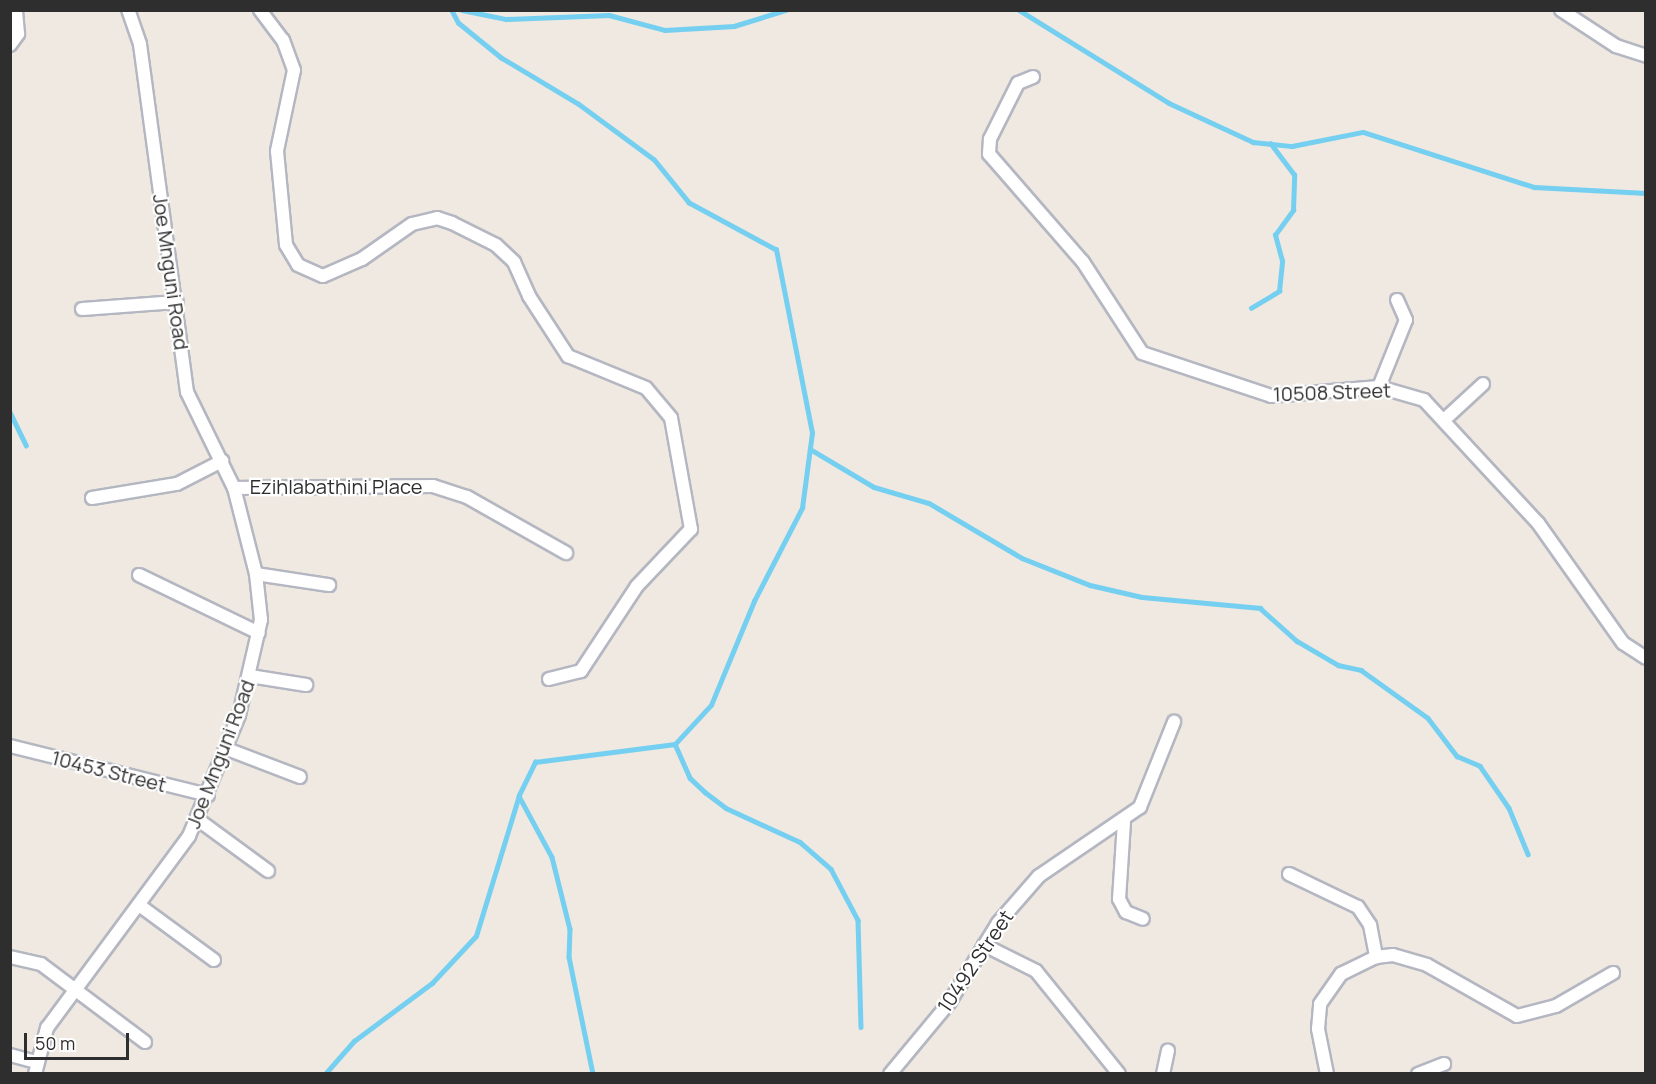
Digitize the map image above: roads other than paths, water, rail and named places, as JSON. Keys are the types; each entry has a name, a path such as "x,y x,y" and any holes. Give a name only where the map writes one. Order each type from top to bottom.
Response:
{"street":[{"path":"10,45 18,34 16,10"},
{"name":"Joe Mnguni Road","path":"36,1068 47,1028 182,848 197,819 226,749 250,676 259,633 256,574 234,488 187,392 177,302 140,44 128,10"},
{"path":"260,10 283,40 294,70 278,151 286,245 298,265 323,276 362,259 412,224 437,218 452,223 496,245 514,262 529,296 568,356 646,388 671,418 691,530 637,586 581,671 549,679"},
{"path":"1561,10 1592,32 1646,56"},
{"name":"10508 Street","path":"1033,78 1018,83 989,154 1083,262 1142,353 1271,396 1378,387 1413,394 1444,420 1554,541 1623,643 1646,658"},
{"path":"1378,387 1406,320 1397,300"},
{"path":"82,309 177,302"},
{"path":"1444,420 1483,384"},
{"path":"92,498 177,484 222,461"},
{"name":"Ezihlabathini Place","path":"234,488 433,486 467,497 566,553"},
{"path":"256,574 330,585"},
{"path":"139,575 259,633"},
{"path":"250,676 306,685"},
{"name":"10492 Street","path":"890,1074 949,1003 984,945 1010,908 1053,863 1124,822 1146,795 1174,722"},
{"name":"10453 Street","path":"10,746 208,795"},
{"path":"226,749 300,777"},
{"path":"197,819 268,871"},
{"path":"1124,822 1119,899 1126,912 1143,919"},
{"path":"1289,874 1359,907 1370,925 1376,957"},
{"path":"139,905 214,960"},
{"path":"984,945 1036,971 1119,1074"},
{"path":"1327,1074 1318,1036 1320,1004 1341,974 1376,957 1393,955 1427,965 1517,1016 1556,1006 1613,973"},
{"path":"10,957 41,964 145,1041"},
{"path":"1163,1074 1168,1051"},
{"path":"10,1055 36,1068"},
{"path":"1418,1074 1444,1064"}],"waterway":[{"path":"325,1074 354,1041 432,983 476,936 519,795 535,762 675,744 711,705 754,601 802,508 812,433 776,250 689,203 654,160 578,104 501,58 458,23 451,10"},
{"path":"462,10 506,19 609,15 665,30 734,26 786,10"},
{"path":"1019,10 1169,103 1253,142 1292,146 1363,132 1534,187 1646,193"},
{"path":"1251,308 1279,291 1282,261 1275,235 1293,210 1294,175 1271,144"},
{"path":"10,412 26,445"},
{"path":"810,449 874,487 929,503 1022,558 1090,585 1142,597 1260,608 1297,641 1338,665 1361,670 1428,718 1457,756 1480,766 1509,808 1528,854"},
{"path":"675,744 690,778 705,792 726,808 800,842 831,869 858,920 861,1027"},
{"path":"519,796 552,857 570,929 569,957 593,1074"}]}
